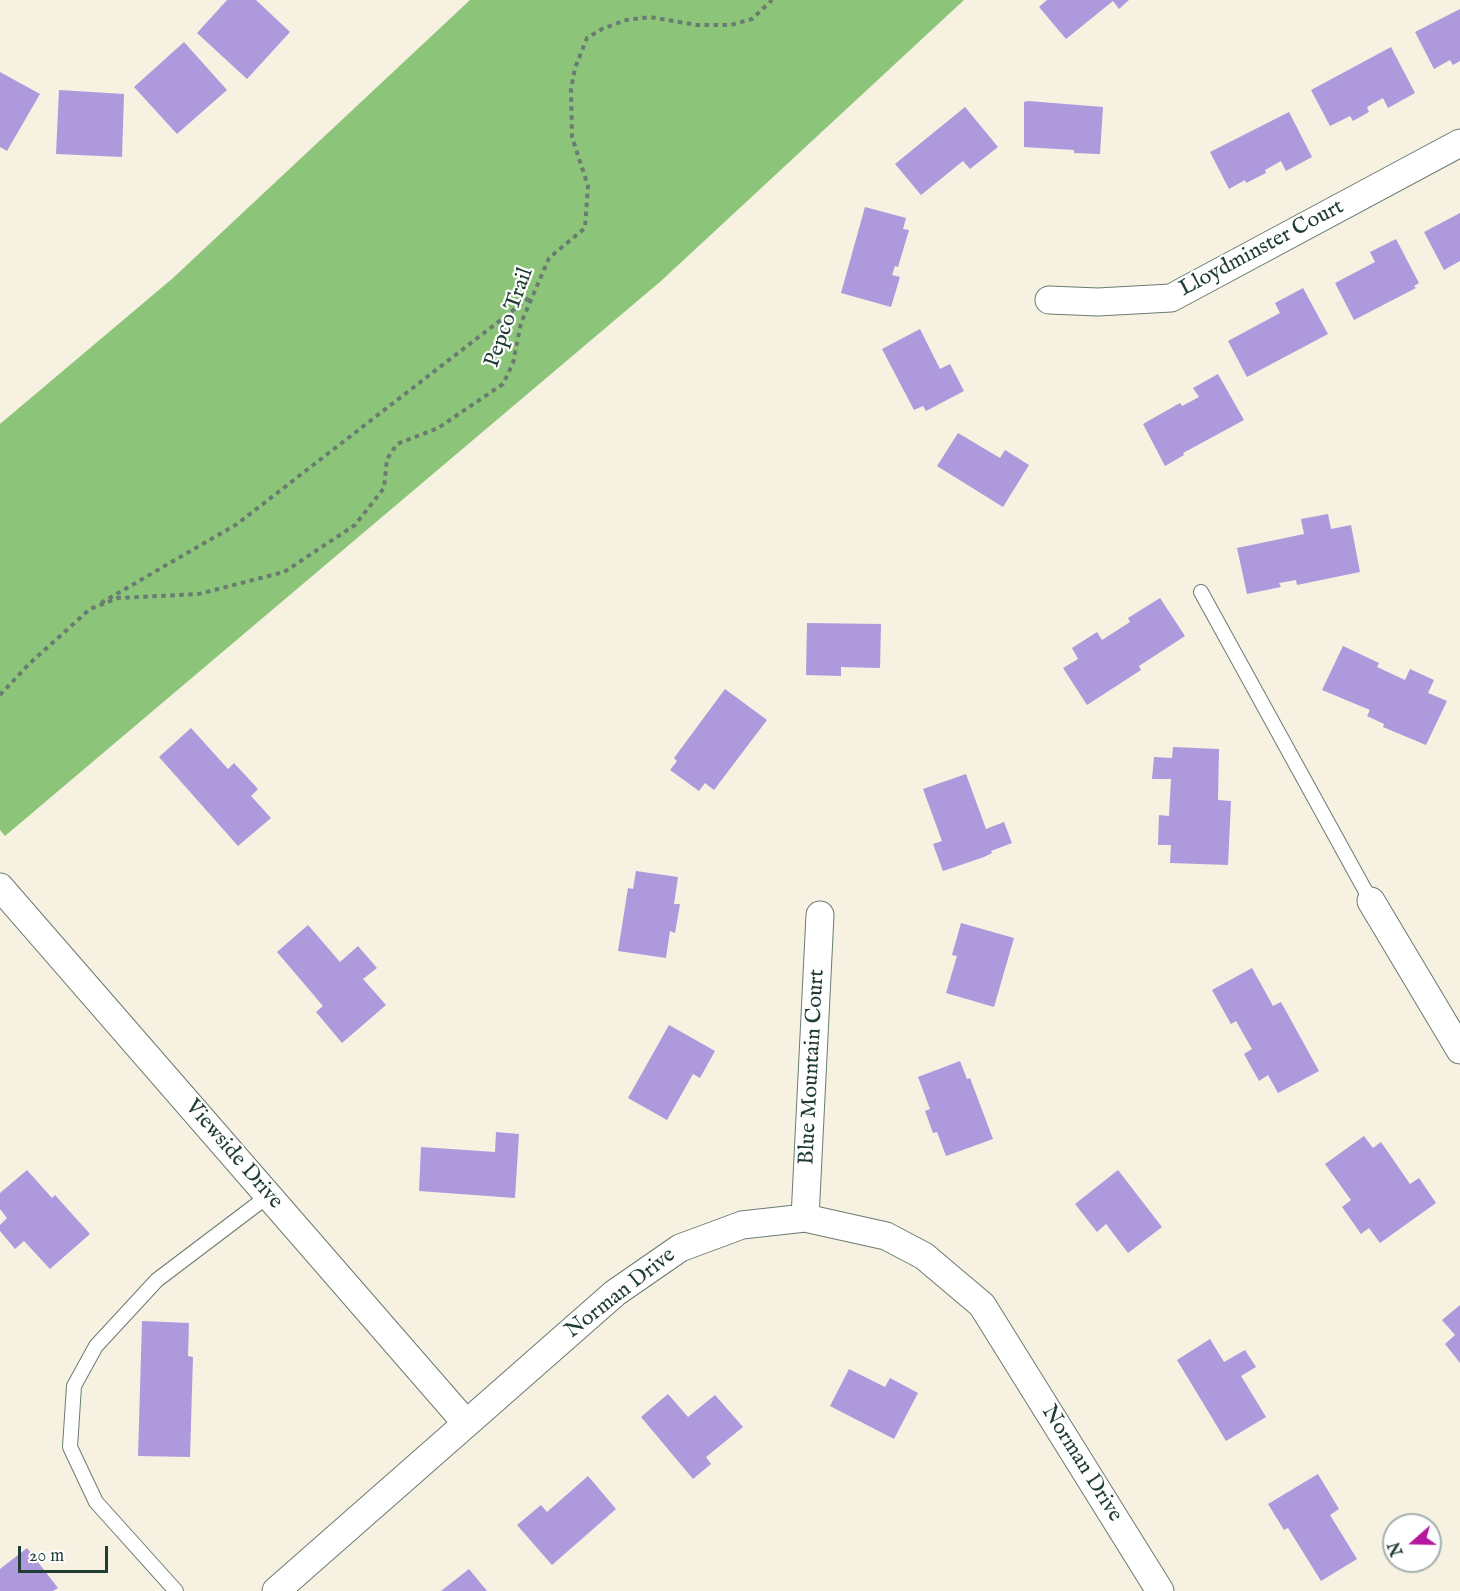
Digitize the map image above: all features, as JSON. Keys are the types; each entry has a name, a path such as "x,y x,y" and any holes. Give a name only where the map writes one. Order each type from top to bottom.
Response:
{"street":[{"name":"Lloydminster Court","path":"1049,300 1098,302 1171,298 1460,143"},
{"name":"Viewside Drive","path":"0,887 466,1423"},
{"path":"1371,901 1460,1050"},
{"name":"Blue Mountain Court","path":"805,1218 820,915"},
{"name":"Norman Drive","path":"276,1591 615,1293 680,1248 742,1225 805,1218 886,1236 924,1256 982,1305 1160,1591"}],"lane":[{"path":"1201,592 1371,901"},
{"path":"176,1591 96,1503 70,1447 74,1386 96,1346 157,1280 268,1196"}],"path":[{"name":"Pepco Trail","path":"0,695 90,609 118,598 199,594 284,572 355,525 384,488 387,459 397,444 438,428 503,384 513,363 521,323 549,258 585,228 588,186 572,137 571,89 575,68 587,39 602,29 626,20 650,17 697,25 731,25 752,19 772,0"},
{"path":"90,609 237,524 531,296"}],"green space":[{"path":"470,0 964,0 661,281 5,836 0,830 0,424 173,278"}],"building":[{"path":"227,0 256,0 290,32 247,79 197,33"},
{"path":"1047,0 1129,0 1119,9 1113,1 1066,39 1039,7"},
{"path":"1460,9 1460,61 1453,65 1450,60 1434,69 1415,32"},
{"path":"184,42 227,90 177,134 134,87"},
{"path":"1391,47 1415,93 1388,108 1383,98 1367,107 1369,112 1353,121 1350,116 1330,126 1311,90"},
{"path":"0,72 40,94 7,151 0,147"},
{"path":"59,90 124,94 122,157 56,154"},
{"path":"1024,102 1103,107 1100,154 1024,147"},
{"path":"965,107 998,147 970,169 963,161 921,195 895,164"},
{"path":"1289,112 1312,157 1286,171 1281,161 1265,170 1266,173 1246,183 1245,180 1229,189 1210,152"},
{"path":"865,207 906,218 903,229 909,230 898,267 895,266 892,275 900,277 891,307 841,293"},
{"path":"1460,213 1460,261 1444,270 1424,232"},
{"path":"1396,239 1419,283 1414,286 1416,288 1354,320 1335,283 1375,262 1370,252"},
{"path":"1303,288 1328,334 1247,377 1228,341 1280,313 1275,303"},
{"path":"920,329 940,369 950,364 964,391 926,411 923,406 914,410 882,349"},
{"path":"1218,374 1244,420 1183,453 1184,455 1165,466 1143,424 1180,403 1182,406 1199,397 1193,388"},
{"path":"958,433 1000,458 1005,450 1029,465 1003,507 937,466"},
{"path":"1328,514 1331,529 1351,525 1360,572 1297,585 1296,580 1279,583 1281,587 1247,594 1237,548 1304,534 1301,519"},
{"path":"1160,598 1185,636 1139,666 1141,670 1087,705 1063,668 1078,659 1072,648 1097,632 1102,640 1130,622 1128,618"},
{"path":"807,623 881,624 880,668 841,667 841,676 806,675"},
{"path":"1343,646 1379,663 1377,667 1405,680 1410,669 1434,680 1428,693 1447,701 1426,745 1383,727 1384,724 1367,716 1370,710 1322,690"},
{"path":"725,689 767,720 714,790 705,783 699,791 670,770 677,761 674,758"},
{"path":"191,728 228,769 234,763 258,789 251,796 271,818 238,846 159,757"},
{"path":"1173,747 1219,749 1218,800 1231,801 1228,865 1170,863 1171,845 1158,845 1159,815 1169,816 1171,779 1152,779 1154,757 1172,758"},
{"path":"966,774 986,829 1004,822 1012,843 991,851 992,853 984,857 943,871 933,844 942,841 923,789"},
{"path":"636,871 678,877 674,904 680,904 675,933 670,931 666,958 618,951 628,888 633,889"},
{"path":"961,923 1014,938 994,1007 946,993 957,956 952,955"},
{"path":"308,925 340,962 358,946 377,968 363,979 386,1005 342,1043 316,1012 323,1006 277,952"},
{"path":"1252,968 1273,1006 1281,1002 1319,1071 1278,1093 1268,1075 1259,1081 1244,1054 1252,1049 1236,1021 1231,1024 1212,990"},
{"path":"669,1025 715,1051 700,1078 693,1074 667,1120 628,1098"},
{"path":"960,1061 967,1079 970,1078 993,1139 946,1156 937,1132 933,1133 925,1111 930,1109 918,1077"},
{"path":"496,1132 519,1134 515,1198 419,1191 421,1147 495,1152"},
{"path":"1364,1136 1373,1148 1381,1142 1410,1184 1419,1178 1436,1203 1380,1243 1369,1228 1361,1234 1342,1207 1351,1200 1325,1164"},
{"path":"27,1170 52,1198 55,1195 90,1234 50,1269 24,1241 15,1249 0,1231 0,1225 7,1218 0,1209 0,1193"},
{"path":"1118,1170 1162,1227 1128,1253 1106,1224 1097,1232 1075,1204"},
{"path":"1460,1305 1460,1363 1445,1344 1455,1335 1442,1320"},
{"path":"142,1321 189,1323 188,1356 193,1357 190,1457 138,1456"},
{"path":"1210,1339 1224,1362 1245,1350 1256,1367 1241,1376 1266,1417 1226,1441 1177,1360"},
{"path":"849,1369 885,1387 890,1378 918,1393 894,1439 830,1406"},
{"path":"668,1394 688,1417 715,1395 743,1427 706,1457 711,1464 693,1479 641,1417"},
{"path":"1318,1474 1339,1509 1330,1515 1357,1559 1321,1581 1288,1528 1284,1530 1268,1504"},
{"path":"588,1476 616,1509 552,1565 517,1525 541,1505 547,1512"},
{"path":"27,1548 58,1588 53,1591 0,1591 0,1569"},
{"path":"469,1569 487,1591 441,1591"}]}
